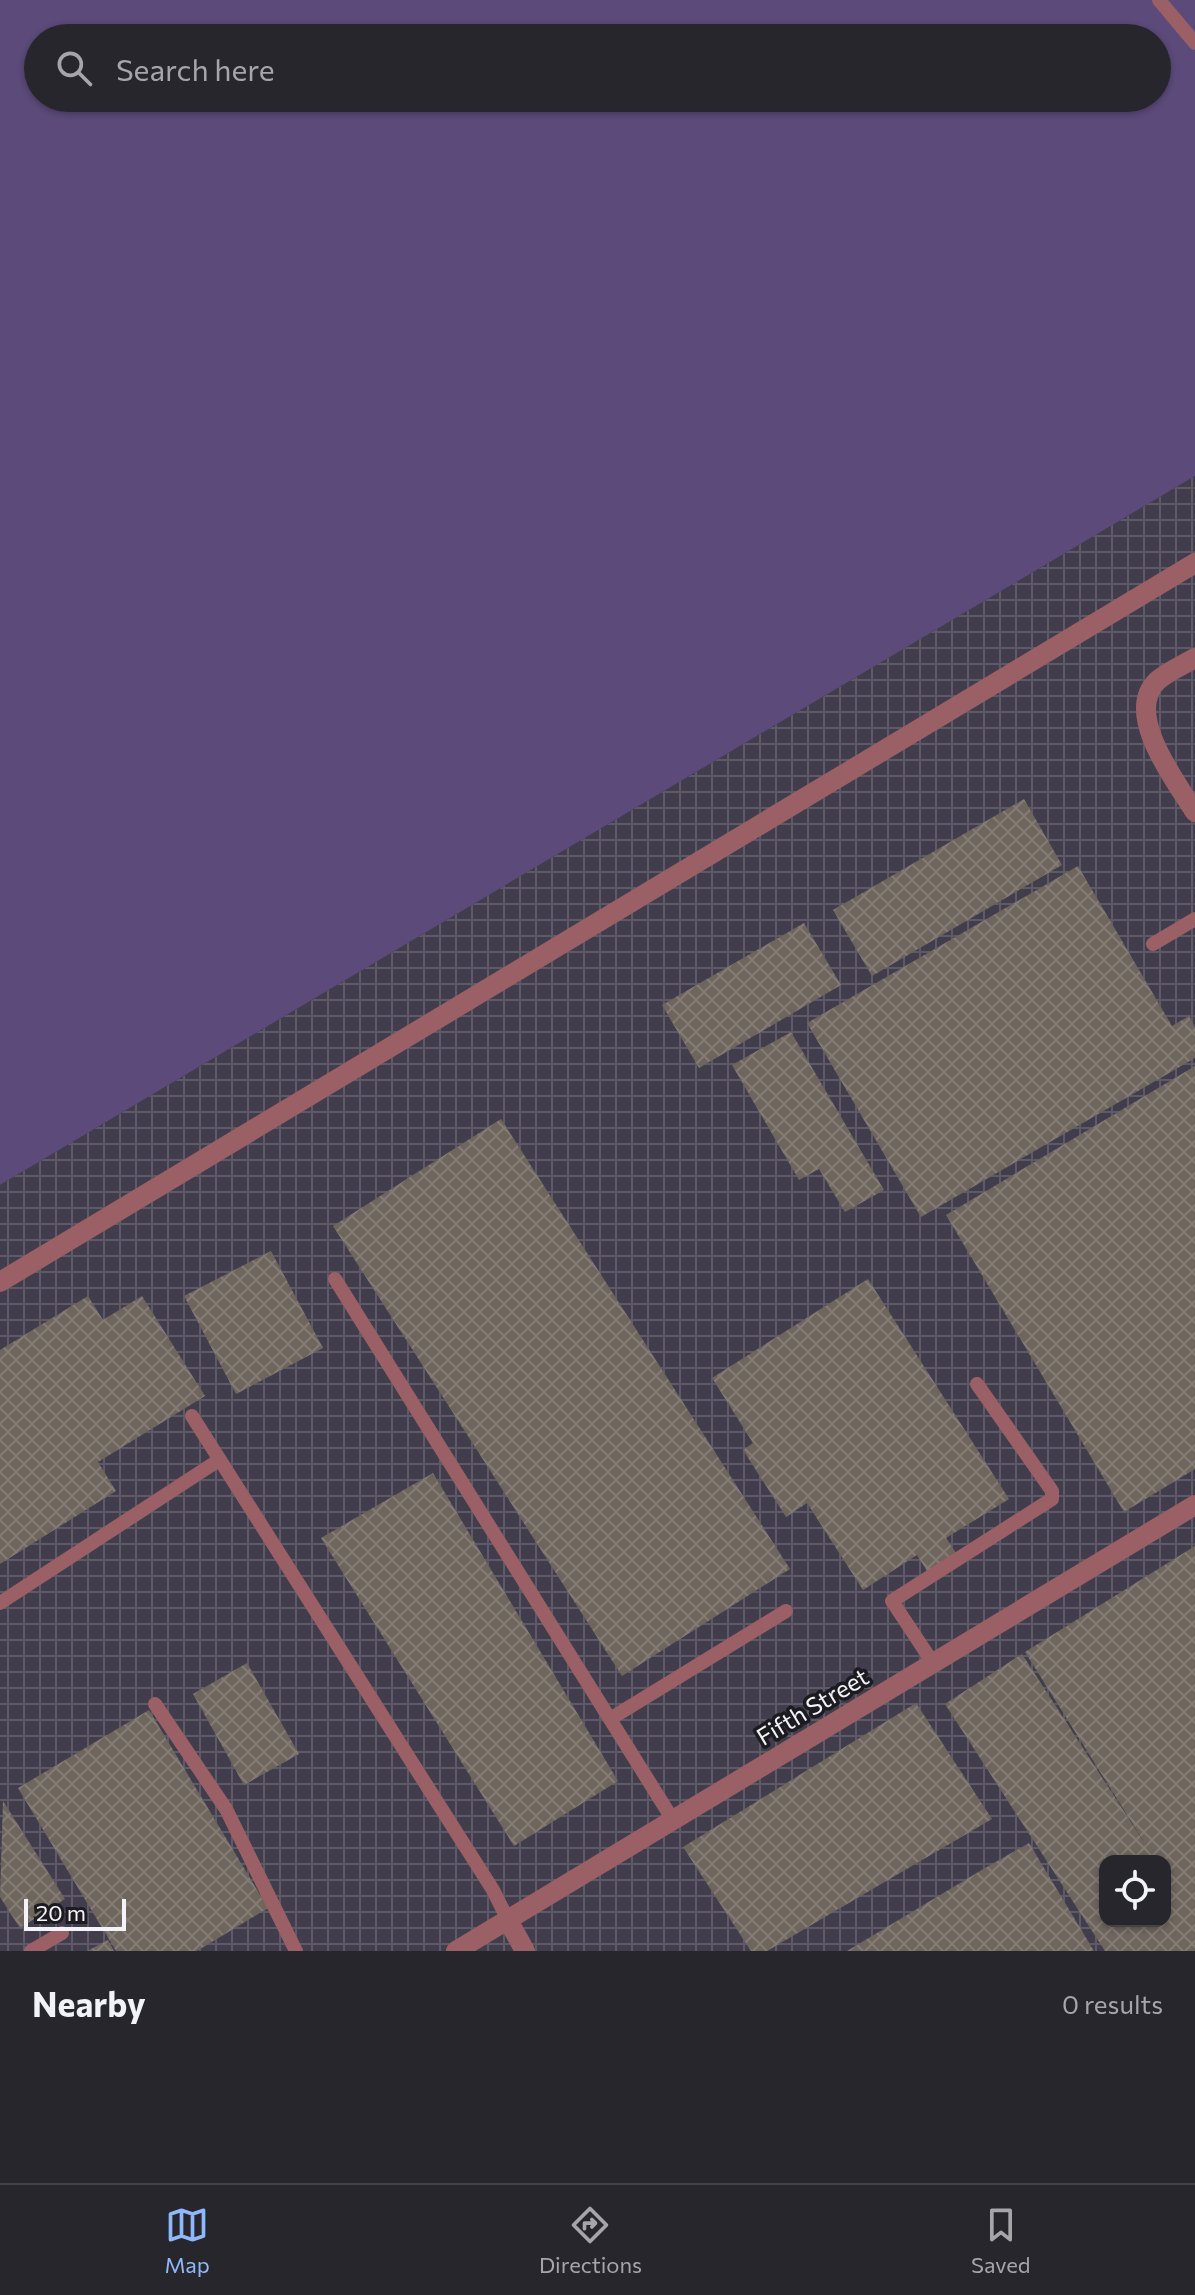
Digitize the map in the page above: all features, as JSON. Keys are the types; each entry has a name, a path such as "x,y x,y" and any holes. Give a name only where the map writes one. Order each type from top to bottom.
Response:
{"street":[{"path":"0,1282 1195,563"},
{"path":"1195,658 1155,682 1147,702 1148,726 1155,747 1195,812"},
{"name":"Fifth Street","path":"456,1951 1195,1505"},
{"path":"508,1920 525,1951"}],"lane":[{"path":"1159,0 1195,43"},
{"path":"1153,944 1195,919"},
{"path":"335,1279 673,1820"},
{"path":"933,1663 892,1601 1052,1499 1052,1491 977,1384"},
{"path":"192,1416 493,1890 508,1920"},
{"path":"0,1603 219,1460"},
{"path":"610,1719 786,1611"},
{"path":"155,1704 226,1809 296,1951"},
{"path":"31,1951 62,1933"}],"shaded area":[{"path":"0,0 1195,0 1195,476 0,1185"},
{"path":"1195,476 1195,1951 0,1951 0,1185"}],"building":[{"path":"1024,799 1062,865 872,976 833,910"},
{"path":"1078,866 1172,1026 1189,1016 1195,1027 1195,1058 921,1217 807,1023"},
{"path":"804,923 841,985 699,1068 662,1005"},
{"path":"791,1032 884,1190 845,1212 819,1169 799,1180 732,1065"},
{"path":"1195,1066 1195,1469 1124,1512 946,1215"},
{"path":"501,1119 790,1569 622,1676 333,1226"},
{"path":"271,1251 323,1348 236,1394 184,1296"},
{"path":"868,1279 1009,1499 946,1538 956,1553 927,1571 917,1555 863,1590 807,1503 786,1517 743,1450 753,1443 712,1378"},
{"path":"88,1296 103,1320 142,1296 205,1396 98,1462 116,1491 0,1564 0,1350"},
{"path":"433,1473 618,1781 514,1846 321,1538"},
{"path":"1195,1546 1195,1951 1105,1951 945,1704 1022,1654 1151,1853 1025,1652"},
{"path":"247,1663 299,1754 244,1785 193,1694"},
{"path":"916,1703 992,1819 767,1951 751,1951 683,1847"},
{"path":"149,1710 268,1908 197,1951 116,1951 18,1788"},
{"path":"3,1801 65,1899 20,1928 0,1897"},
{"path":"1029,1843 1094,1951 847,1951 985,1868"},
{"path":"108,1940 114,1951 87,1951"}]}
